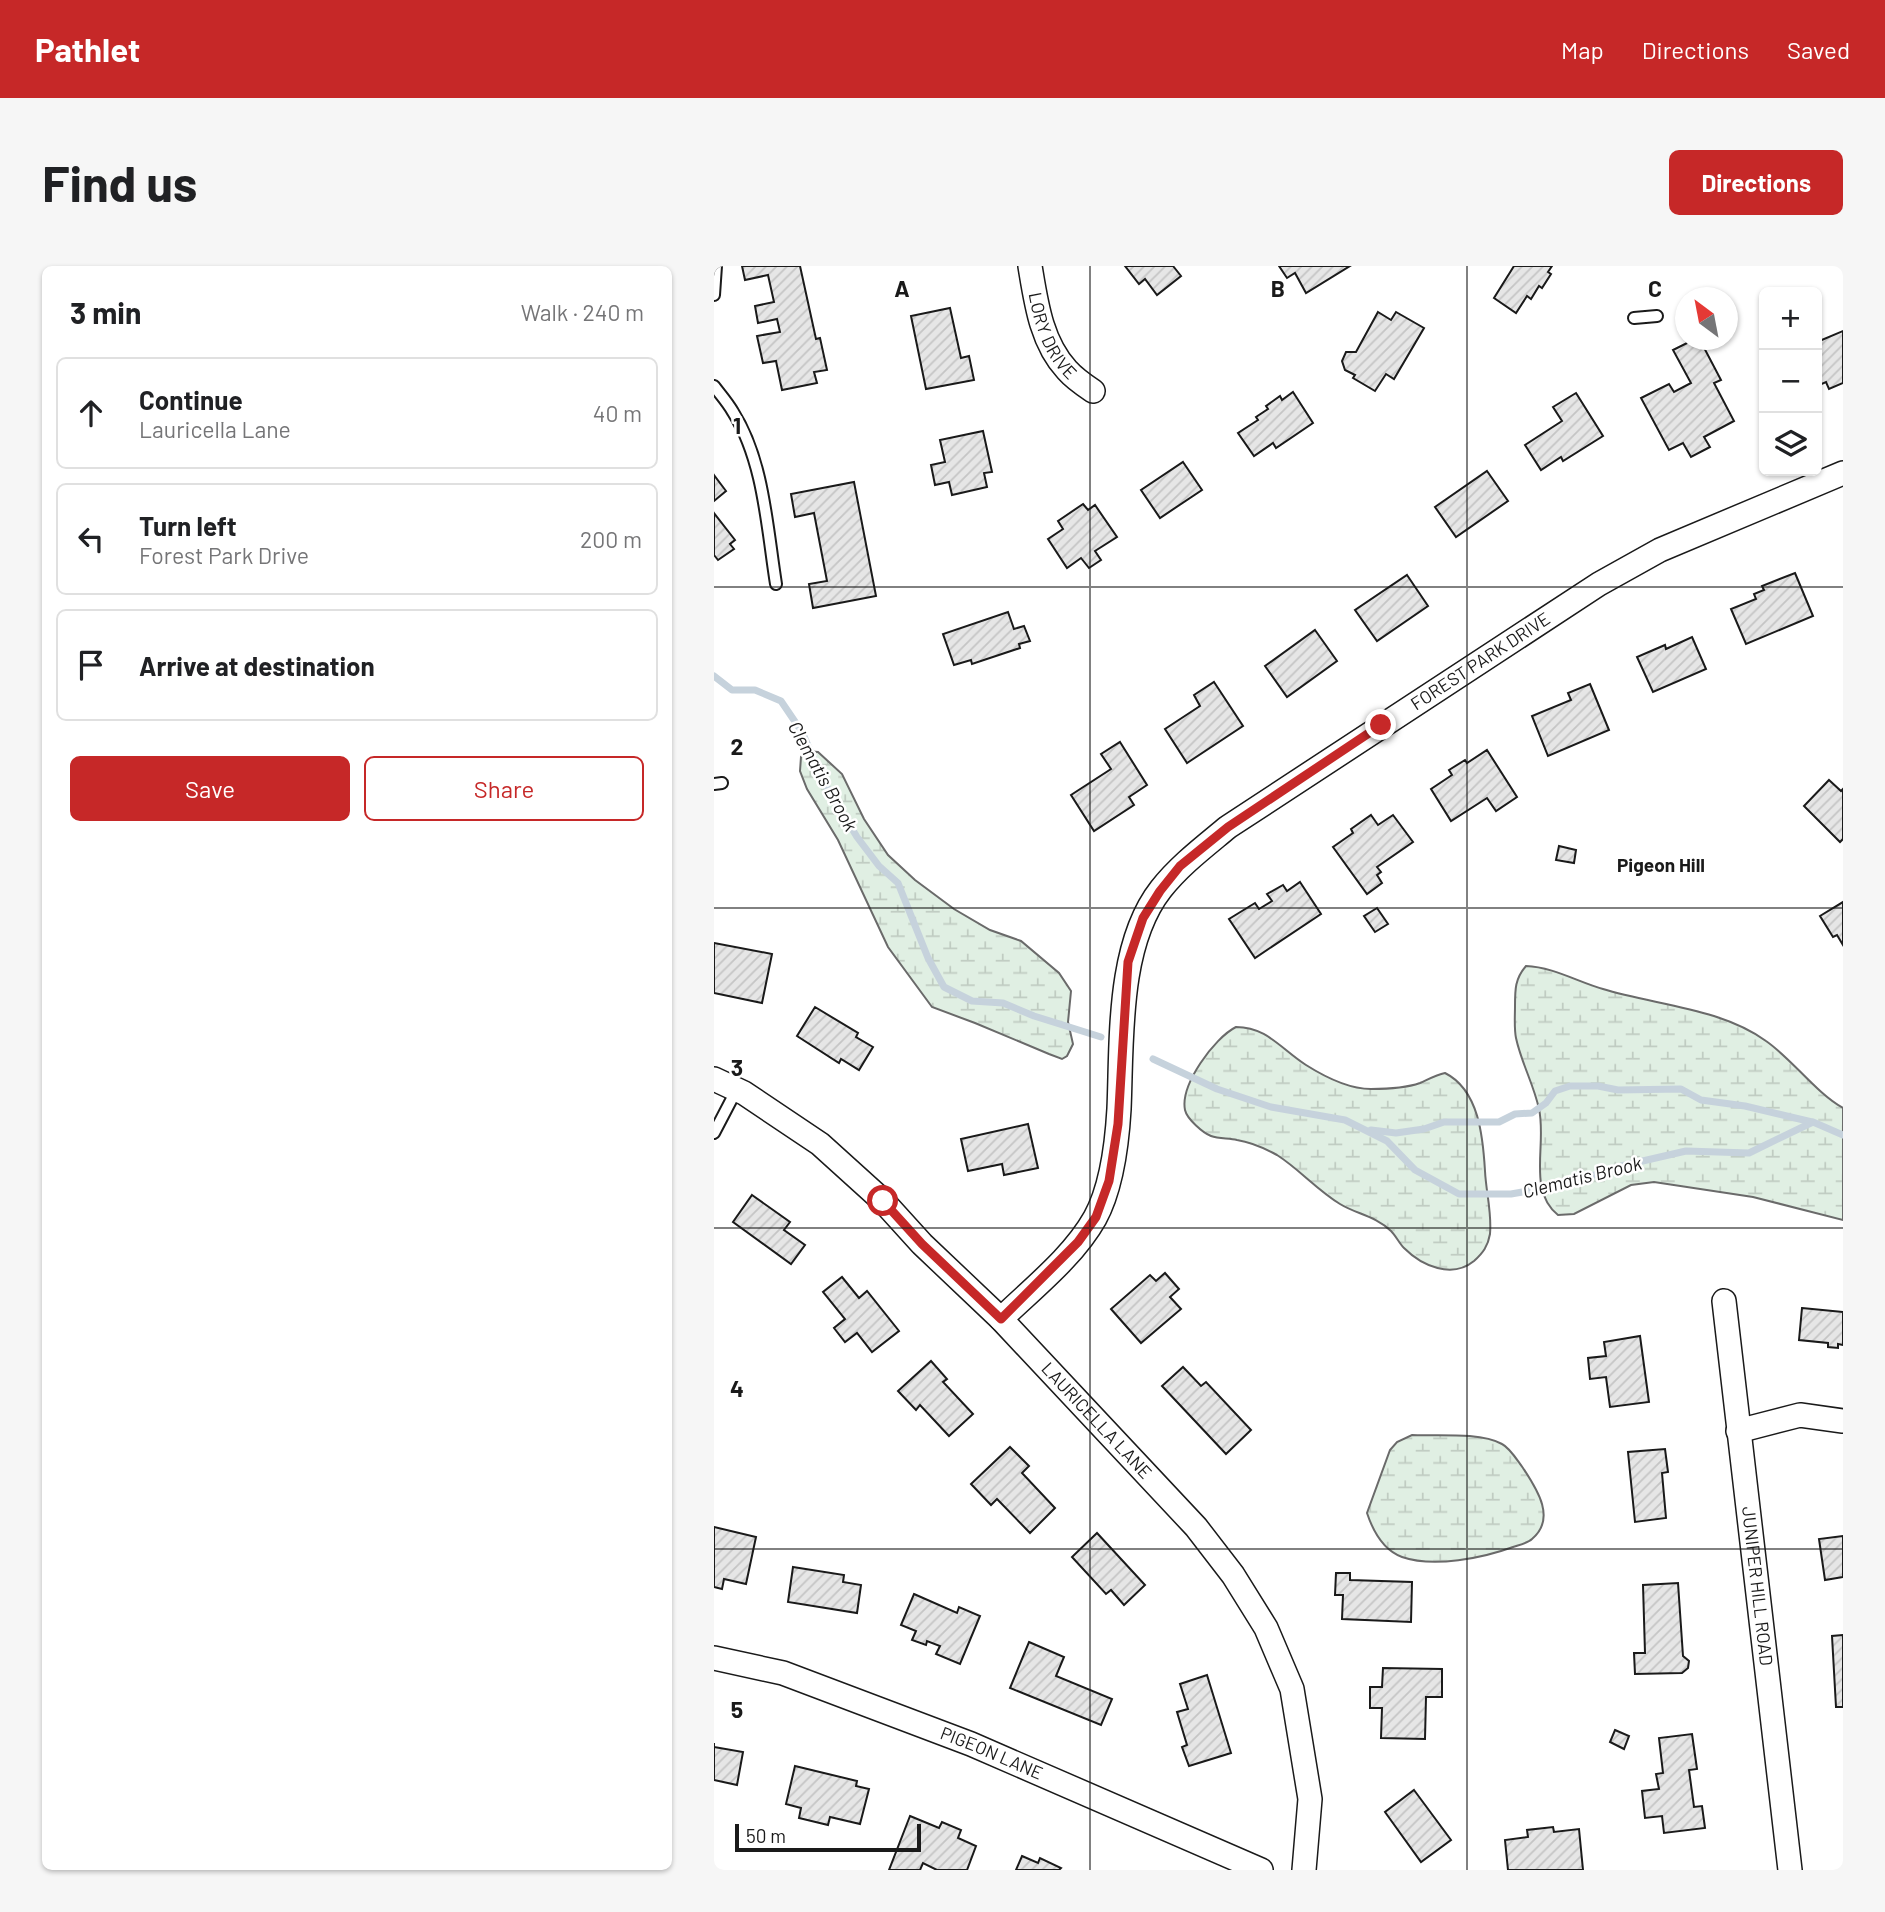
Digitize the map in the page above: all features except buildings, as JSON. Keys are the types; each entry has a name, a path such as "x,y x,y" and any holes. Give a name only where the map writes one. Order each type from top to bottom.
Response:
{"street":[{"name":"LORY DRIVE","path":"1030,266 1039,316 1050,344 1067,370 1093,391"},
{"name":"FOREST PARK DRIVE","path":"1001,1319 1078,1242 1096,1217 1109,1181 1118,1124 1128,962 1143,918 1180,866 1228,827 1599,584 1660,550 1843,473"},
{"name":"LAURICELLA LANE","path":"714,1079 737,1089 820,1144 883,1201 922,1244 1001,1319 1196,1527 1233,1575 1266,1628 1292,1689 1310,1799 1304,1870"},
{"name":"JUNIPER HILL ROAD","path":"1724,1301 1790,1870"},
{"path":"1738,1431 1800,1415 1843,1421"},
{"name":"PIGEON LANE","path":"714,1658 783,1674 959,1739 1261,1870"}],"lane":[{"path":"714,295 716,266"},
{"path":"1634,318 1657,316"},
{"path":"714,386 734,413 751,449 762,494 776,584"},
{"path":"714,1133 737,1089"}],"green space":[{"path":"806,751 818,752 842,774 864,819 888,855 915,880 954,909 990,930 1021,941 1059,973 1071,991 1068,1022 1073,1044 1067,1056 1062,1059 932,1007 888,947 838,840 807,789 800,771 801,757"},
{"path":"1526,966 1556,972 1623,994 1708,1014 1748,1030 1776,1048 1823,1094 1843,1108 1843,1220 1753,1197 1654,1182 1631,1185 1574,1214 1558,1215 1543,1193 1540,1180 1539,1109 1515,1034 1516,989"},
{"path":"1236,1027 1265,1035 1313,1069 1354,1087 1402,1087 1445,1073 1456,1081 1472,1103 1483,1144 1490,1234 1480,1255 1474,1261 1456,1269 1447,1270 1428,1265 1404,1248 1385,1226 1340,1204 1277,1155 1247,1142 1211,1136 1196,1125 1185,1110 1188,1088 1200,1063 1218,1041"},
{"path":"1412,1435 1470,1436 1493,1440 1505,1446 1523,1468 1542,1503 1544,1513 1539,1531 1523,1544 1488,1555 1443,1562 1415,1560 1389,1550 1376,1533 1367,1513 1390,1450 1397,1442"}],"waterway":[{"name":"Clematis Brook","path":"714,676 732,690 755,690 781,701 802,732 825,784 857,837 879,866 898,883 928,958 944,987 972,1001 1003,1003 1034,1016 1101,1037"},
{"name":"Clematis Brook","path":"1153,1059 1217,1089 1271,1107 1345,1120 1387,1141 1415,1170 1459,1194 1511,1194 1567,1184 1621,1166 1686,1151 1749,1153 1813,1122 1843,1135"},
{"name":"Clematis Brook","path":"1371,1130 1396,1133 1424,1129 1444,1122 1499,1122 1515,1114 1532,1113 1546,1103 1555,1091 1570,1086 1598,1086 1618,1090 1681,1089 1701,1100 1745,1106 1812,1122"}],"district":[{"name":"Pigeon Hill","path":"1661,865"}],"route":[{"path":"883,1201 922,1244 1001,1319 1078,1242 1096,1217 1109,1181 1118,1124 1128,962 1143,918 1160,891 1180,866 1228,827 1381,725"}]}
